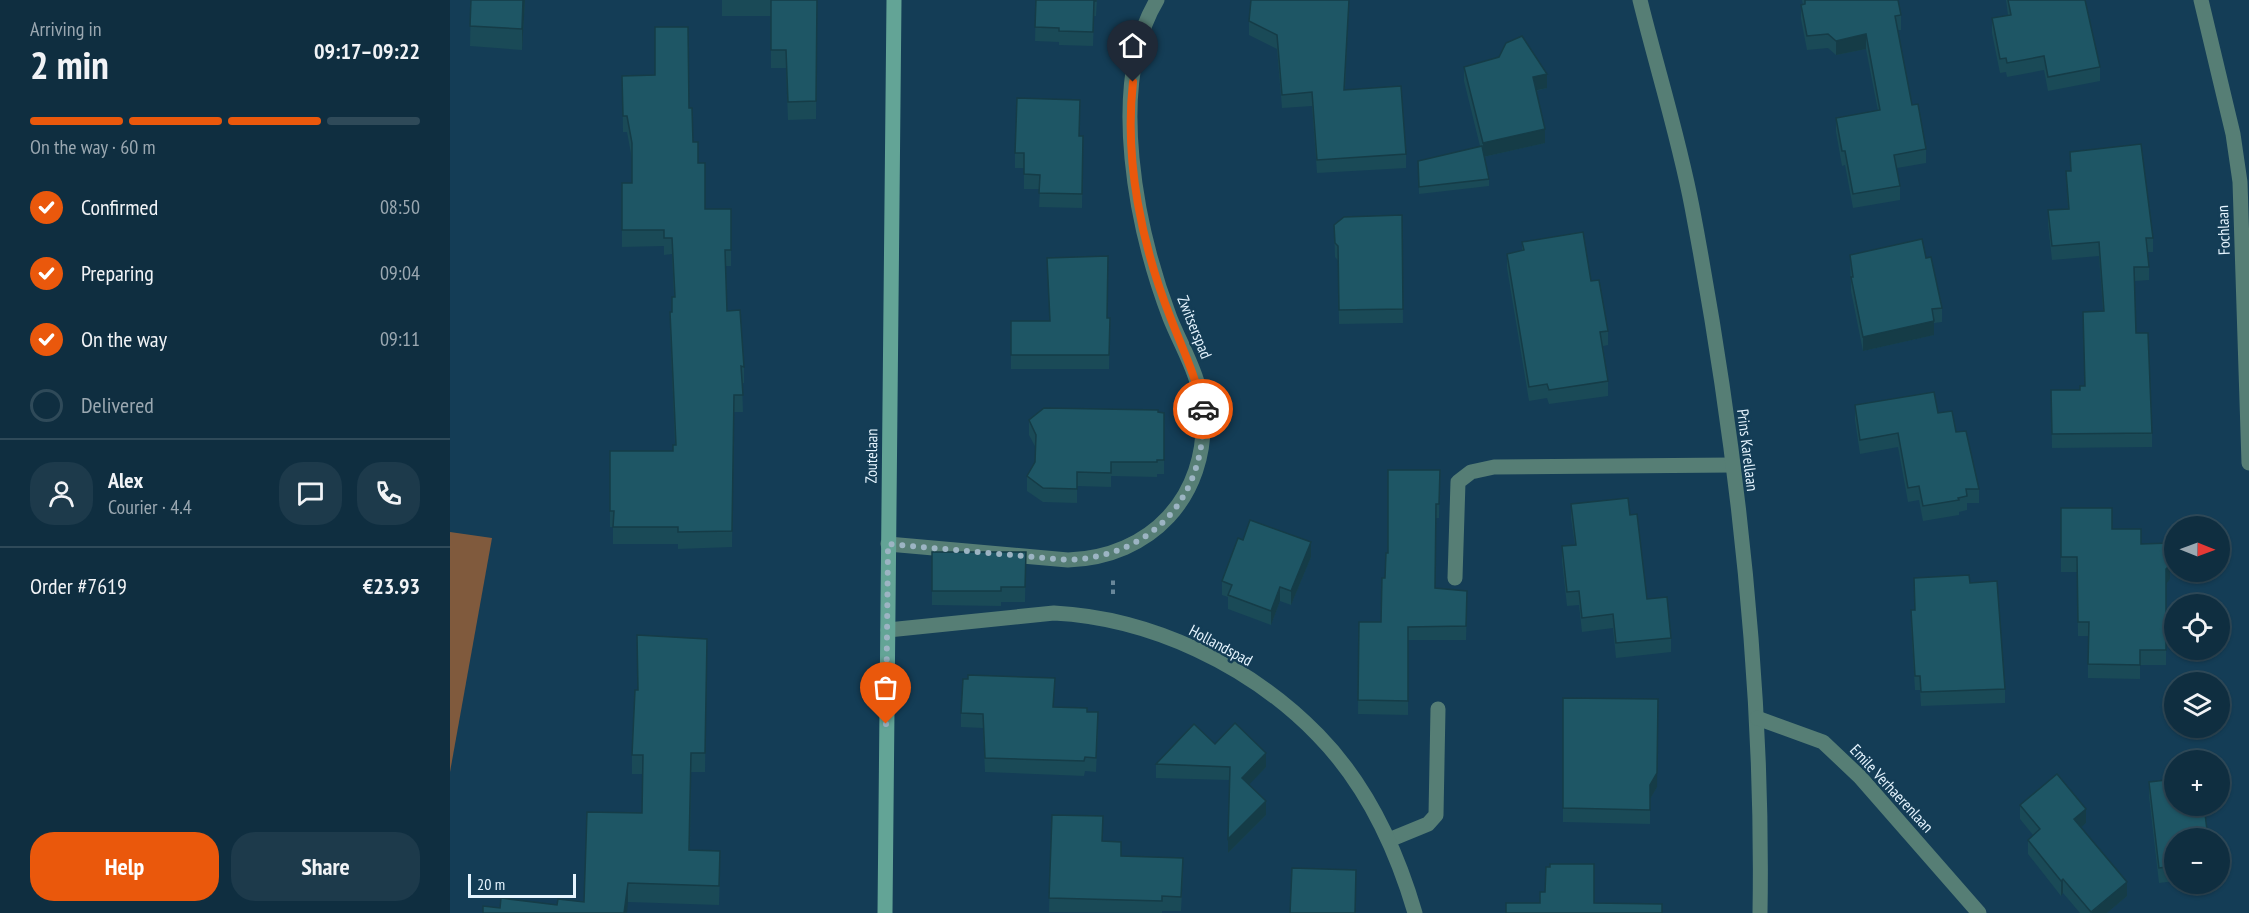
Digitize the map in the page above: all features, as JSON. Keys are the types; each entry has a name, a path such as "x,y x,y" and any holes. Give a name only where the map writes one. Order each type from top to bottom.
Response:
{"street":[{"name":"Zoutelaan","path":"885,913 894,0"},
{"name":"Zwitserspad","path":"888,544 1068,560 1094,559 1138,542 1158,527 1180,504 1194,478 1202,446 1203,410 1196,377 1170,319 1151,264 1139,209 1132,159 1131,98 1136,50 1149,12 1157,0"},
{"name":"Prins Karellaan","path":"1640,0 1692,206 1732,465 1745,572 1757,718 1760,913"},
{"name":"Fochlaan","path":"2201,0 2234,134 2240,183 2249,463"},
{"path":"1455,578 1458,482 1471,472 1494,467 1732,465"},
{"name":"Hollandspad","path":"888,630 1054,613 1113,621 1190,646 1227,665 1276,698 1318,735 1339,760 1389,840 1403,872 1415,913"},
{"path":"1389,840 1428,824 1436,815 1438,709"},
{"name":"Emile Verhaerenlaan","path":"1757,718 1823,742 1860,777 1979,913"}],"path":[{"path":"1113,621 1114,553"}],"shaded area":[{"path":"450,532 492,538 450,772"}],"building":[{"path":"471,0 523,0 522,29 470,26"},
{"path":"771,0 817,0 816,101 788,102 786,50 771,50"},
{"path":"1036,0 1096,0 1094,1 1093,32 1059,31 1059,28 1035,27"},
{"path":"1251,0 1349,0 1344,90 1401,86 1406,154 1317,160 1312,92 1282,95 1277,35 1249,21"},
{"path":"1805,0 1898,0 1901,15 1895,16 1912,105 1918,104 1926,149 1894,155 1900,186 1853,194 1836,118 1880,110 1866,34 1836,41 1828,34 1807,36 1801,5 1805,4"},
{"path":"2008,0 2085,0 2100,67 2048,77 2044,56 2007,63 2006,58 2000,59 1992,18 2011,15"},
{"path":"655,27 688,27 689,108 692,108 693,142 698,142 698,163 705,163 705,209 731,209 731,250 725,250 727,311 740,310 744,367 741,366 743,395 734,395 732,531 678,532 678,527 613,527 614,511 610,511 610,451 673,451 673,445 676,445 670,312 672,312 672,297 675,297 672,238 664,238 664,230 622,230 622,183 632,183 632,143 627,116 623,116 622,76 655,75"},
{"path":"1522,36 1547,74 1533,77 1545,129 1483,143 1464,67 1499,57 1506,43"},
{"path":"1017,98 1080,100 1079,136 1083,136 1082,194 1039,193 1040,175 1024,174 1024,153 1015,153"},
{"path":"2141,144 2153,238 2146,238 2149,267 2134,267 2136,333 2148,333 2152,433 2052,434 2051,390 2080,390 2080,386 2085,386 2083,312 2104,311 2099,242 2052,246 2048,210 2069,209 2066,171 2071,171 2070,152"},
{"path":"1482,146 1489,179 1419,187 1418,161"},
{"path":"1402,215 1403,309 1339,310 1338,246 1335,243 1334,225 1344,217"},
{"path":"1583,232 1591,281 1599,280 1608,331 1600,332 1608,381 1549,390 1547,384 1529,387 1507,254 1524,250 1522,242"},
{"path":"1922,239 1926,258 1931,257 1942,308 1932,309 1934,321 1863,337 1851,277 1853,277 1850,255"},
{"path":"1108,256 1109,355 1011,355 1011,321 1050,321 1047,258"},
{"path":"1934,392 1938,413 1952,411 1956,432 1966,431 1979,489 1966,489 1967,496 1958,498 1959,500 1923,506 1919,486 1908,488 1898,433 1860,440 1855,405"},
{"path":"1044,408 1158,410 1164,413 1164,460 1111,462 1111,473 1077,472 1077,489 1043,488 1027,476 1035,462 1036,435 1029,420"},
{"path":"1388,470 1440,470 1439,504 1436,504 1435,588 1467,591 1466,626 1408,627 1408,701 1358,700 1359,622 1381,622 1382,578 1385,578 1386,553 1388,553"},
{"path":"1628,498 1630,515 1637,514 1647,599 1667,597 1671,638 1616,643 1613,614 1582,618 1579,591 1567,592 1562,546 1576,545 1571,504"},
{"path":"2061,508 2112,508 2112,529 2141,529 2141,544 2164,543 2166,594 2164,594 2164,650 2140,650 2140,665 2088,664 2089,622 2078,622 2077,557 2061,557"},
{"path":"1250,520 1311,542 1291,591 1280,587 1271,611 1228,595 1232,585 1222,581 1238,538 1243,540"},
{"path":"932,552 1026,552 1025,587 1001,587 1001,591 932,591"},
{"path":"1969,575 1970,583 1997,581 2005,689 1921,692 1920,676 1915,676 1911,610 1915,610 1914,578"},
{"path":"637,635 707,639 705,753 691,753 689,850 720,851 719,886 628,883 624,913 483,913 483,906 500,908 501,898 557,905 558,899 584,902 587,812 642,813 643,755 632,755 635,690 638,690"},
{"path":"968,675 1055,678 1053,707 1087,708 1087,712 1098,712 1096,758 1085,757 1084,761 985,758 983,714 961,713 963,679 968,679"},
{"path":"1563,698 1658,699 1657,773 1650,785 1650,810 1563,808"},
{"path":"1235,723 1266,753 1242,778 1266,801 1228,839 1230,767 1156,764 1194,724 1215,744"},
{"path":"2057,774 2086,809 2074,819 2127,882 2091,912 2063,879 2061,881 2028,840 2040,829 2020,805"},
{"path":"2164,780 2164,816 2205,816 2207,828 2164,828 2164,867 2159,868 2149,782"},
{"path":"1052,815 1103,816 1102,841 1121,842 1121,856 1183,858 1181,897 1162,896 1162,901 1049,898"},
{"path":"1550,864 1594,864 1594,903 1662,904 1662,913 1506,913 1506,903 1540,903 1540,892 1545,892 1546,867 1550,867"},
{"path":"1292,868 1356,870 1355,913 1290,913"}],"way so far":[{"path":"886,724 888,544 1068,560 1094,559 1114,553 1138,542 1158,527 1180,504 1194,478 1202,446 1203,409"}],"route":[{"path":"1133,82 1132,159 1139,209 1151,264 1170,319 1196,377 1203,409"}]}
